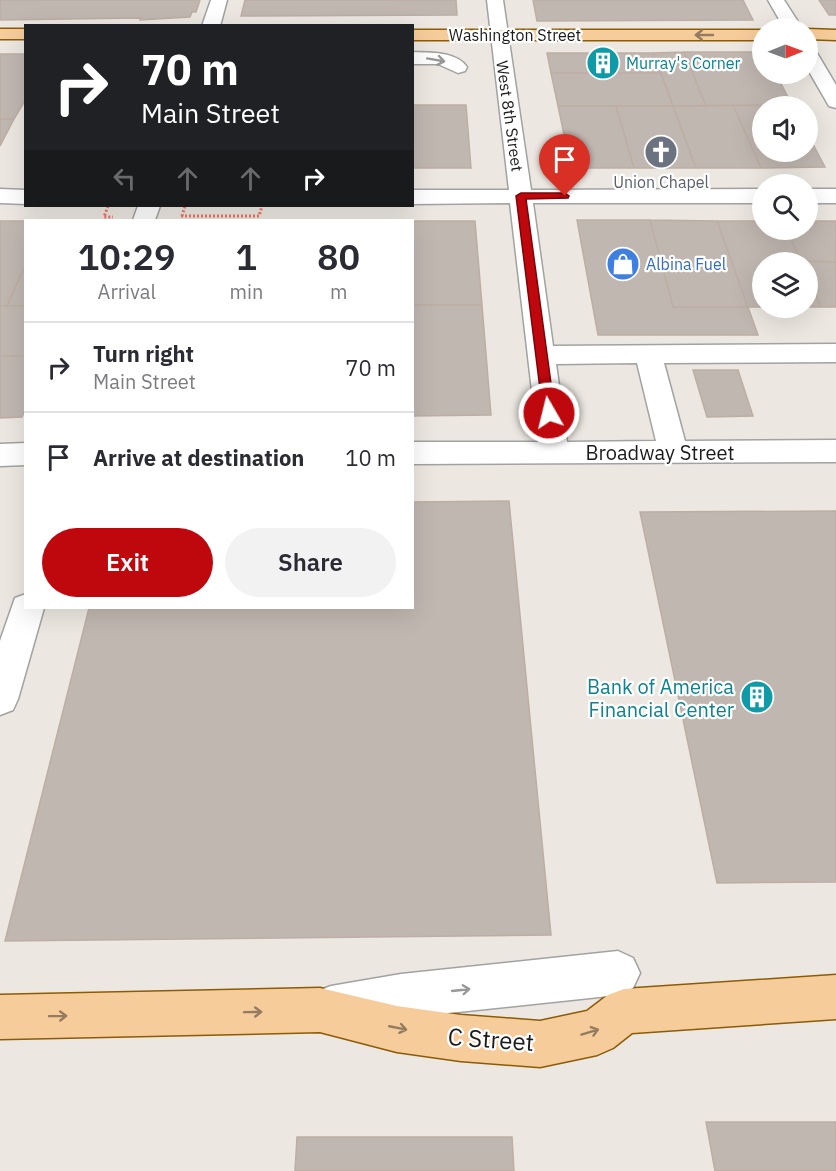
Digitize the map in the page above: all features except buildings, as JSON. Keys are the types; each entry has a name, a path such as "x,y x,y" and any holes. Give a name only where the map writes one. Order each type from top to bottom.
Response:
{"main road":[{"path":"0,34 24,34"},
{"path":"818,34 836,34"},
{"name":"Washington Street","path":"414,35 752,35"},
{"name":"C Street","path":"0,1017 320,1010 397,1029 461,1038 540,1044 597,1032 621,992 836,998"}],"street":[{"path":"212,24 219,0"},
{"name":"West 8th Street","path":"495,0 554,452"},
{"path":"778,4 801,5"},
{"path":"778,4 787,18"},
{"path":"414,58 441,58 458,67"},
{"path":"818,71 836,102"},
{"path":"0,196 24,197"},
{"path":"414,196 752,196"},
{"path":"818,196 836,196"},
{"path":"541,355 836,353"},
{"path":"648,354 673,452"},
{"name":"Broadway Street","path":"414,453 836,451"},
{"path":"0,455 24,454"},
{"path":"0,699 27,609"},
{"name":"C Street","path":"320,1010 401,996 621,992"}],"path":[{"path":"182,216 185,207"}],"place":[{"name":"Murray's Corner","path":"603,63"},
{"name":"Union Chapel","path":"661,152"},
{"name":"Albina Fuel","path":"623,264"},
{"name":"Bank of America Financial Center","path":"757,697"}],"route":[{"path":"549,413 521,196 565,196"}]}
